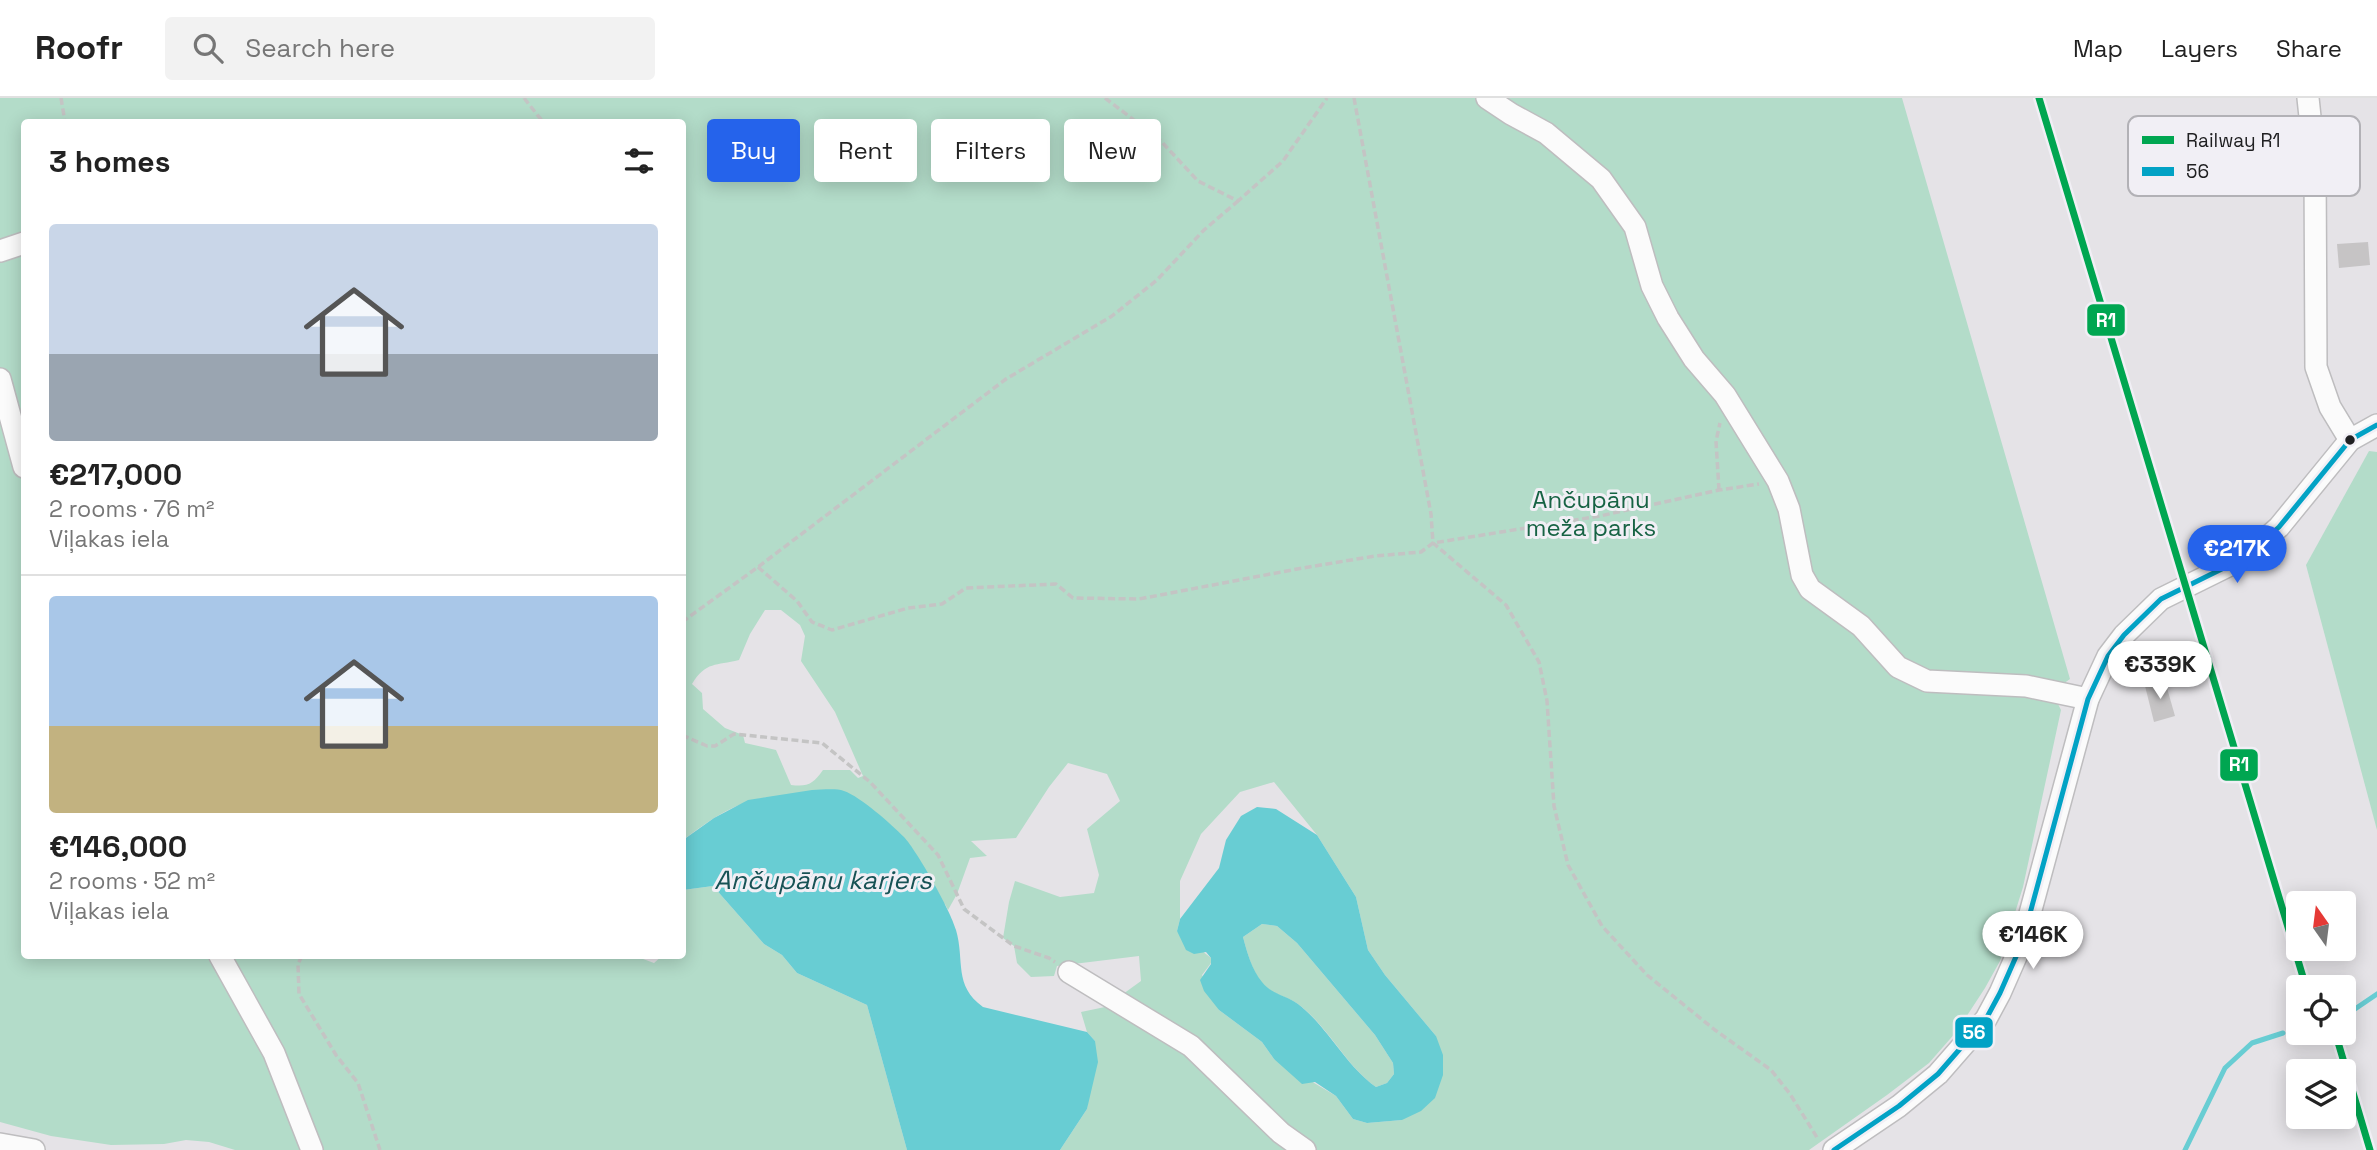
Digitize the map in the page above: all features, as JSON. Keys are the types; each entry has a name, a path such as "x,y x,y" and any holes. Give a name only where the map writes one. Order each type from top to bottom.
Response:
{"street":[{"path":"1486,98 1546,133 1601,179 1635,227 1652,286 1668,318 1695,359 1726,395 1778,481 1789,509 1802,575 1810,589 1861,626 1898,667 1927,681 2026,686 2088,699"},
{"path":"2308,98 2310,116"},
{"path":"2315,196 2316,367 2330,407 2350,440"},
{"path":"0,251 21,244"},
{"path":"0,379 21,456"},
{"path":"1826,1145 1899,1106 1938,1074 1986,1019 2022,943 2088,699 2108,656 2140,616 2161,599 2244,558 2279,527 2350,440 2377,425"},
{"path":"222,959 274,1053 312,1150"},
{"path":"1069,972 1191,1046 1281,1133 1305,1150"},
{"path":"0,1144 34,1150"}],"path":[{"path":"61,98 64,119"},
{"path":"524,98 541,119"},
{"path":"1105,98 1159,139 1198,181 1238,201"},
{"path":"686,619 1006,379 1112,316 1157,280 1205,230 1283,161 1327,98"},
{"path":"1354,98 1431,514 1433,543 1506,605 1539,662 1547,701 1554,806 1568,865 1602,926 1647,975 1771,1070 1826,1145"},
{"path":"1719,490 1716,441 1726,395"},
{"path":"758,567 797,601 812,622 832,630 908,608 942,604 966,588 1056,584 1073,598 1139,598 1310,566 1420,552 1433,543 1600,516 1719,490 1778,481"},
{"path":"686,736 707,746 715,746 734,734 822,743 870,782 938,855 964,909 1014,947 1049,958 1069,972"},
{"path":"300,959 298,964 299,994 336,1055 358,1083 380,1150"}],"green space":[{"name":"Ančupānu meža parks","path":"0,98 1902,98 2070,679 2063,684 2054,682 2050,702 2058,704 2061,710 2023,887 2000,961 1957,1031 1929,1063 1809,1150 1060,1150 1087,1109 1095,1041 1087,1032 1081,1012 1105,1007 1141,981 1139,956 1057,966 1054,976 1031,977 1017,963 1014,946 1003,938 1015,881 1060,897 1094,893 1099,875 1087,829 1120,801 1107,774 1068,763 1016,838 971,841 987,856 970,858 948,910 945,904 769,797 734,808 686,838 686,119 21,119 21,959 643,959 654,963 659,959 686,959 686,890 713,886 764,944 782,955 797,973 867,1005 907,1150 235,1150 209,1142 186,1140 164,1144 111,1145 51,1136 0,1122","holes":["765,610 781,610 800,625 805,636 801,661 835,712 863,776 858,778 850,770 823,770 810,783 791,785 776,750 745,743 743,735 725,728 703,709 702,693 692,684 707,668 739,660 750,634","1274,782 1317,835 1356,897 1368,950 1385,975 1436,1036 1402,1120 1367,1123 1353,1119 1336,1096 1274,1059 1262,1042 1219,1010 1202,975 1211,963 1211,958 1177,931 1180,919 1180,881 1201,834 1240,792"]},
{"path":"2369,451 2377,452 2377,830 2306,565"},
{"path":"1262,924 1277,926 1297,943 1375,1035 1393,1063 1394,1074 1387,1083 1376,1087 1355,1068 1309,1013 1261,982 1252,966 1243,937"}],"water":[{"name":"Ančupānu karjers","path":"812,790 837,790 851,794 884,818 904,837 933,882 953,921 959,941 964,981 974,999 983,1007 1087,1032 1095,1041 1098,1062 1087,1109 1060,1150 907,1150 867,1005 797,973 782,955 764,944 713,886 686,890 686,838 714,818 748,800"},
{"path":"1257,807 1276,809 1317,835 1356,897 1368,950 1385,975 1436,1036 1443,1055 1443,1075 1435,1098 1421,1111 1402,1120 1367,1123 1353,1119 1336,1096 1315,1082 1302,1084 1274,1059 1262,1042 1219,1010 1204,991 1200,980 1211,964 1211,958 1206,952 1194,954 1186,950 1177,931 1180,919 1219,868 1226,840 1241,816","holes":["1262,924 1277,926 1297,943 1375,1035 1393,1063 1394,1074 1387,1083 1376,1087 1365,1078 1309,1013 1293,1001 1270,990 1258,977 1243,937"]}],"building":[{"path":"2368,242 2370,265 2339,268 2337,244"},
{"path":"2165,681 2175,716 2154,722 2145,686"}],"waterway":[{"path":"2356,1008 2377,994"},
{"path":"2185,1150 2225,1068 2252,1043 2283,1033"}],"rail line":[{"name":"R1","path":"2039,98 2302,975"},
{"name":"R1","path":"2339,1045 2370,1150"}],"transit line":[{"name":"56","path":"1834,1150 1899,1106 1938,1074 1986,1019 2022,943 2088,699 2108,656 2124,635 2161,599 2244,558 2279,527 2350,440 2377,425"}]}
